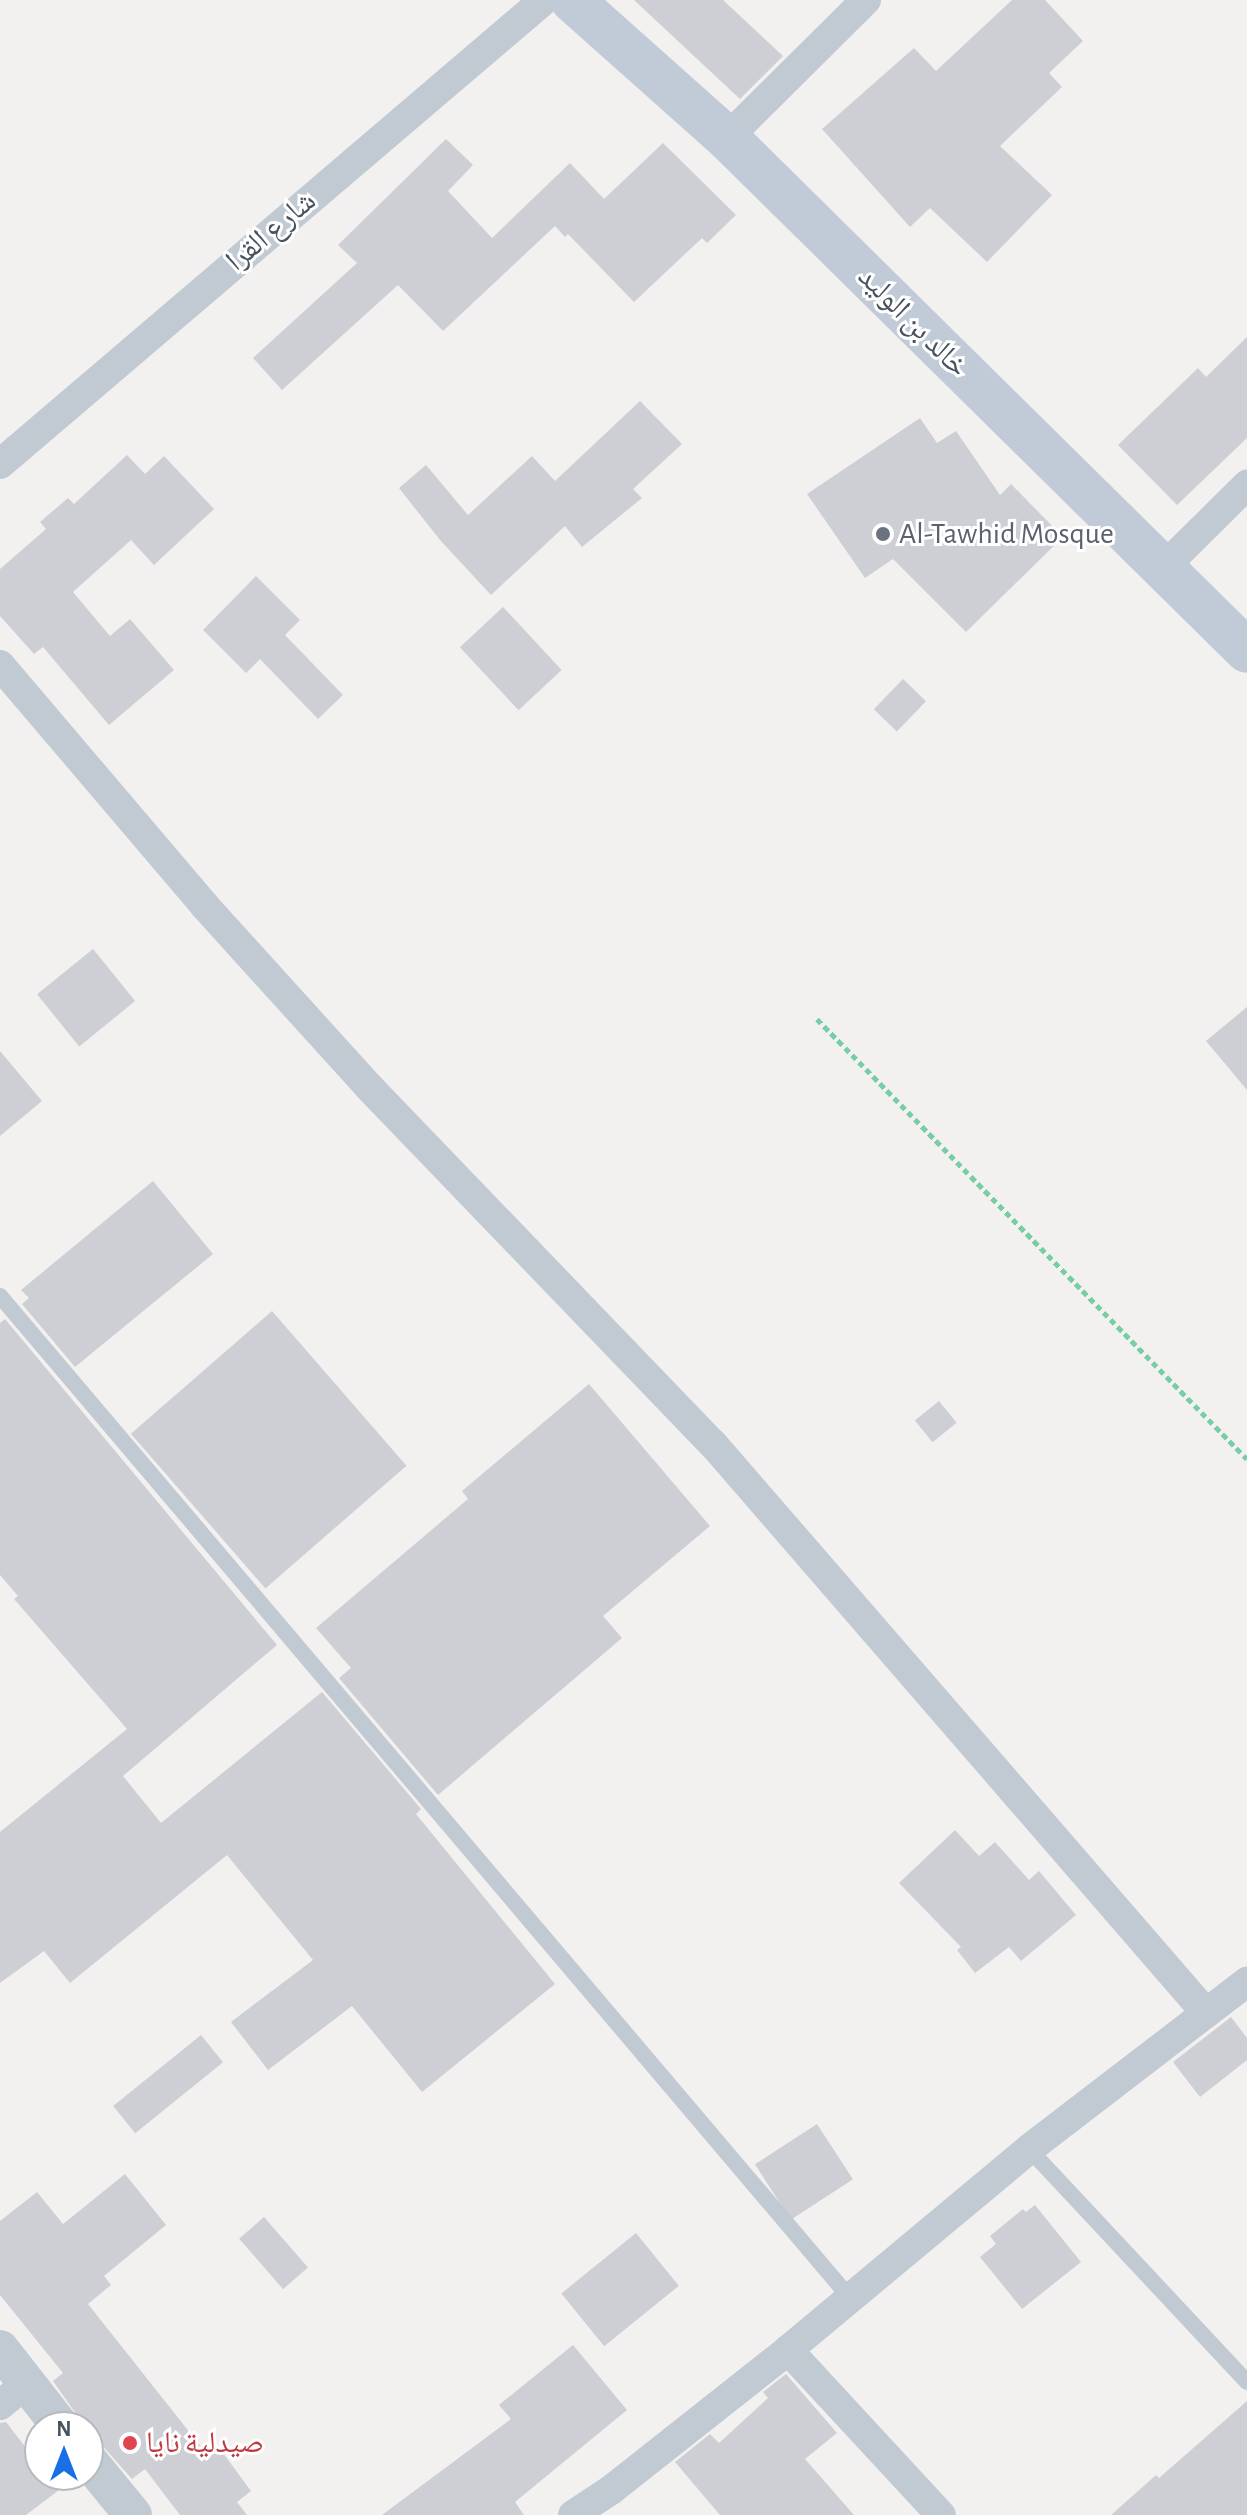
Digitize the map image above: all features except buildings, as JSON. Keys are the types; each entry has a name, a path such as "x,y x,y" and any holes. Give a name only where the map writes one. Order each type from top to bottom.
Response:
{"main road":[{"name":"خالد بن الوليد","path":"572,0 727,138 1247,651"}],"street":[{"name":"شارع القرا","path":"0,464 544,0"},
{"path":"727,138 866,0"},
{"path":"1162,569 1247,485"},
{"path":"0,665 204,905 369,1087 713,1444 1206,2013"},
{"path":"573,2515 611,2490 788,2350 1029,2149 1247,1982"},
{"path":"0,2349 13,2395 37,2411"},
{"path":"788,2350 941,2515"},
{"path":"104,2480 133,2515"}],"lane":[{"path":"0,1296 850,2298"},
{"path":"1029,2149 1247,2382"}],"path":[{"path":"817,1019 1247,1459"}],"place":[{"name":"Al-Tawhid Mosque","path":"883,534"},
{"name":"صيدلية نايا","path":"130,2443"}]}
